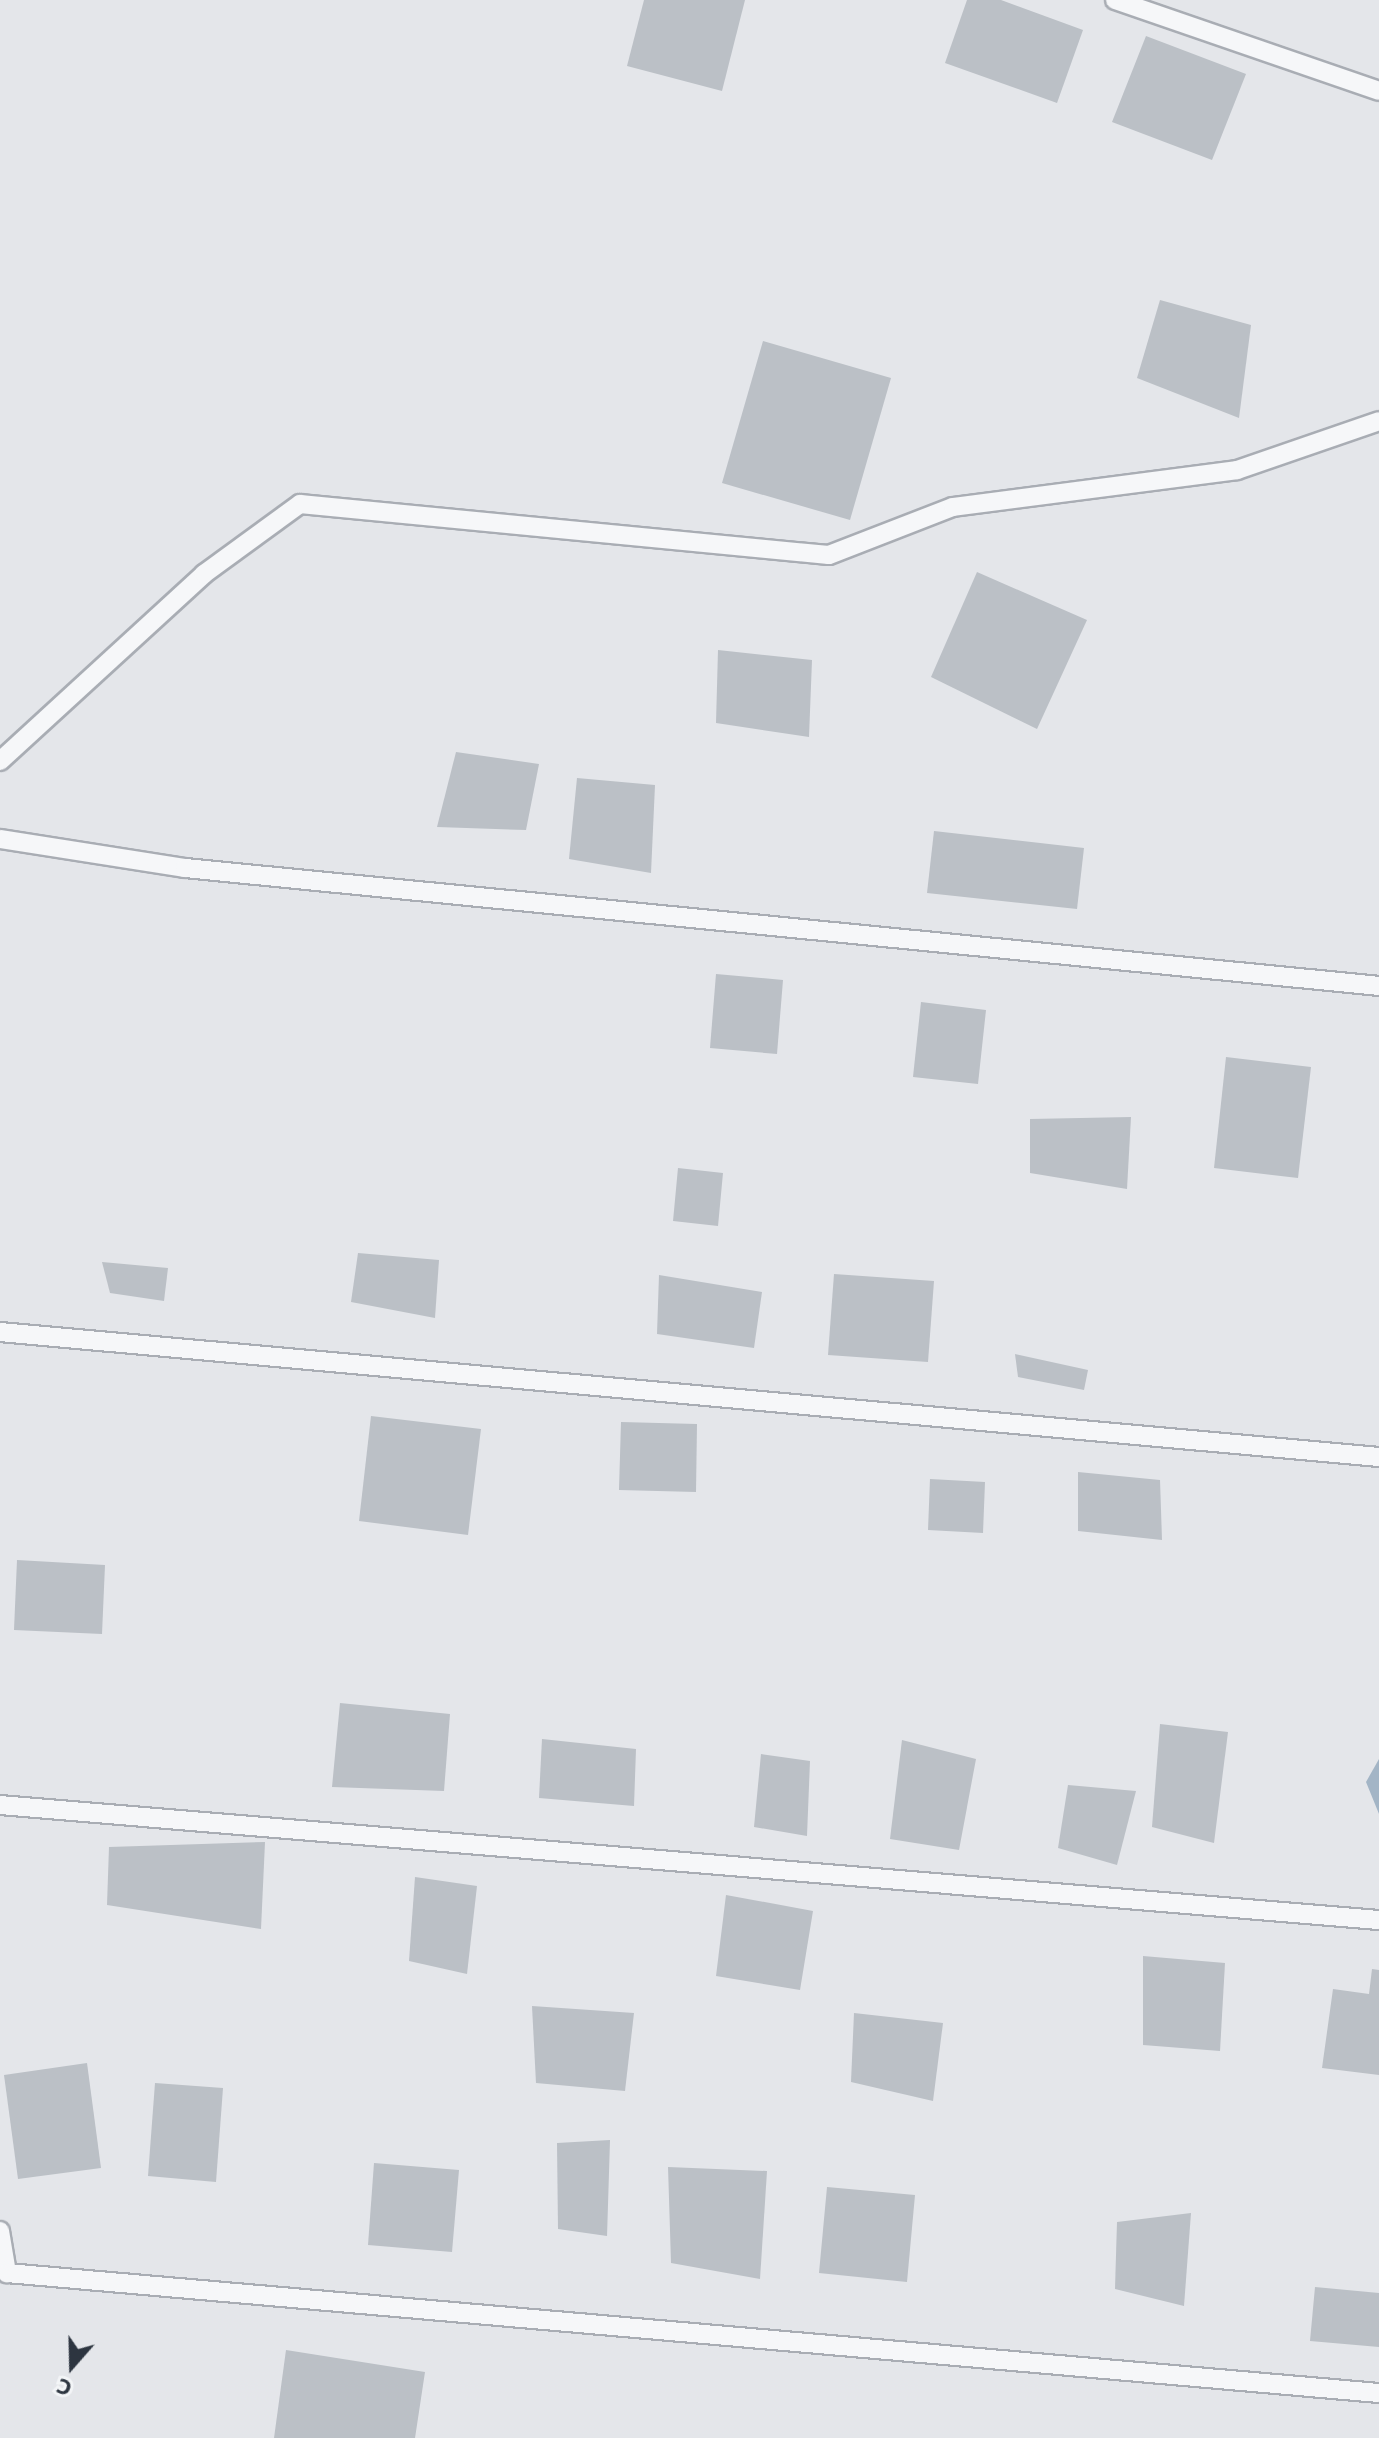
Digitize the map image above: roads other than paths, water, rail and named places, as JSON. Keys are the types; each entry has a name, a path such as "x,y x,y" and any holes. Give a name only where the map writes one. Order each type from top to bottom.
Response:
{"lane":[{"path":"1115,0 1379,91"},
{"path":"0,761 204,574 300,504 829,555 953,507 1237,470 1379,421"},
{"path":"0,839 185,868 1379,986"},
{"path":"0,1332 1379,1457"},
{"path":"0,1805 1379,1920"},
{"path":"0,2231 7,2273 1379,2393"}],"water":[{"path":"1379,1759 1379,1814 1366,1782"}]}
